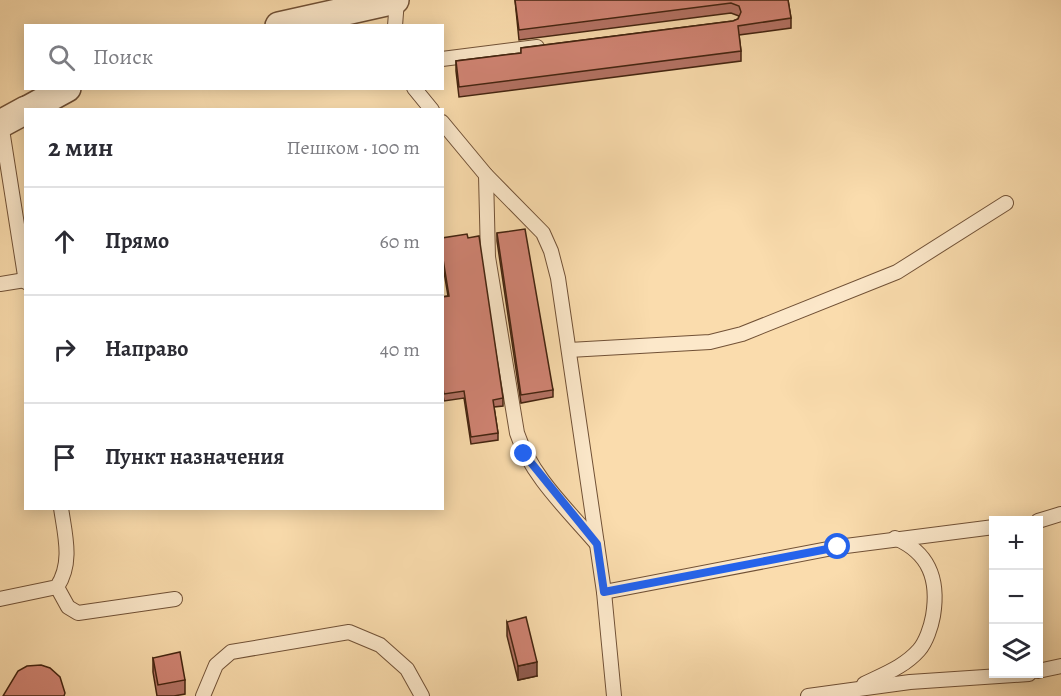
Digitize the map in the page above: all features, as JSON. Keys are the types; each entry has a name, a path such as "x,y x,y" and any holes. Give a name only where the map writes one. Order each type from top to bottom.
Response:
{"street":[{"path":"301,24 333,21 396,7"},
{"path":"30,108 63,90"},
{"path":"1,123 24,111"}],"lane":[{"path":"444,59 546,46"},
{"path":"416,90 430,108"},
{"path":"1,123 24,274"},
{"path":"444,124 486,175 543,233 551,251 558,278 604,592 614,696"},
{"path":"486,175 488,257 517,433 524,454 537,473 597,544"},
{"path":"569,350 711,342 742,334 897,272 1006,203"},
{"path":"0,284 24,281"},
{"path":"0,599 57,586 64,576 67,563 61,510"},
{"path":"1043,519 1061,514"},
{"path":"604,592 895,538 989,527"},
{"path":"854,688 900,667 920,649 931,625 936,601 935,581 928,564 909,544 895,538"},
{"path":"57,586 68,607 78,612 175,599"},
{"path":"202,696 216,665 231,652 349,632 380,645 407,669 422,696"},
{"path":"1043,670 1061,666"},
{"path":"808,696 854,688 989,677"}],"building":[{"path":"515,0 788,0 791,18 738,26 741,51 459,87 456,61 521,53 521,48 733,21 738,19 741,12 739,6 731,3 519,30"},
{"path":"525,229 553,390 521,395 497,233"},
{"path":"467,234 468,238 479,236 503,398 493,400 498,433 471,437 464,391 444,394 444,297 449,296 444,265 444,238"},
{"path":"526,617 537,662 518,666 507,622"},
{"path":"180,652 185,680 158,685 153,658"},
{"path":"41,665 50,668 60,677 64,696 3,696 18,671 27,666"}],"route":[{"path":"524,454 537,473 597,544 604,592 838,547"}]}
